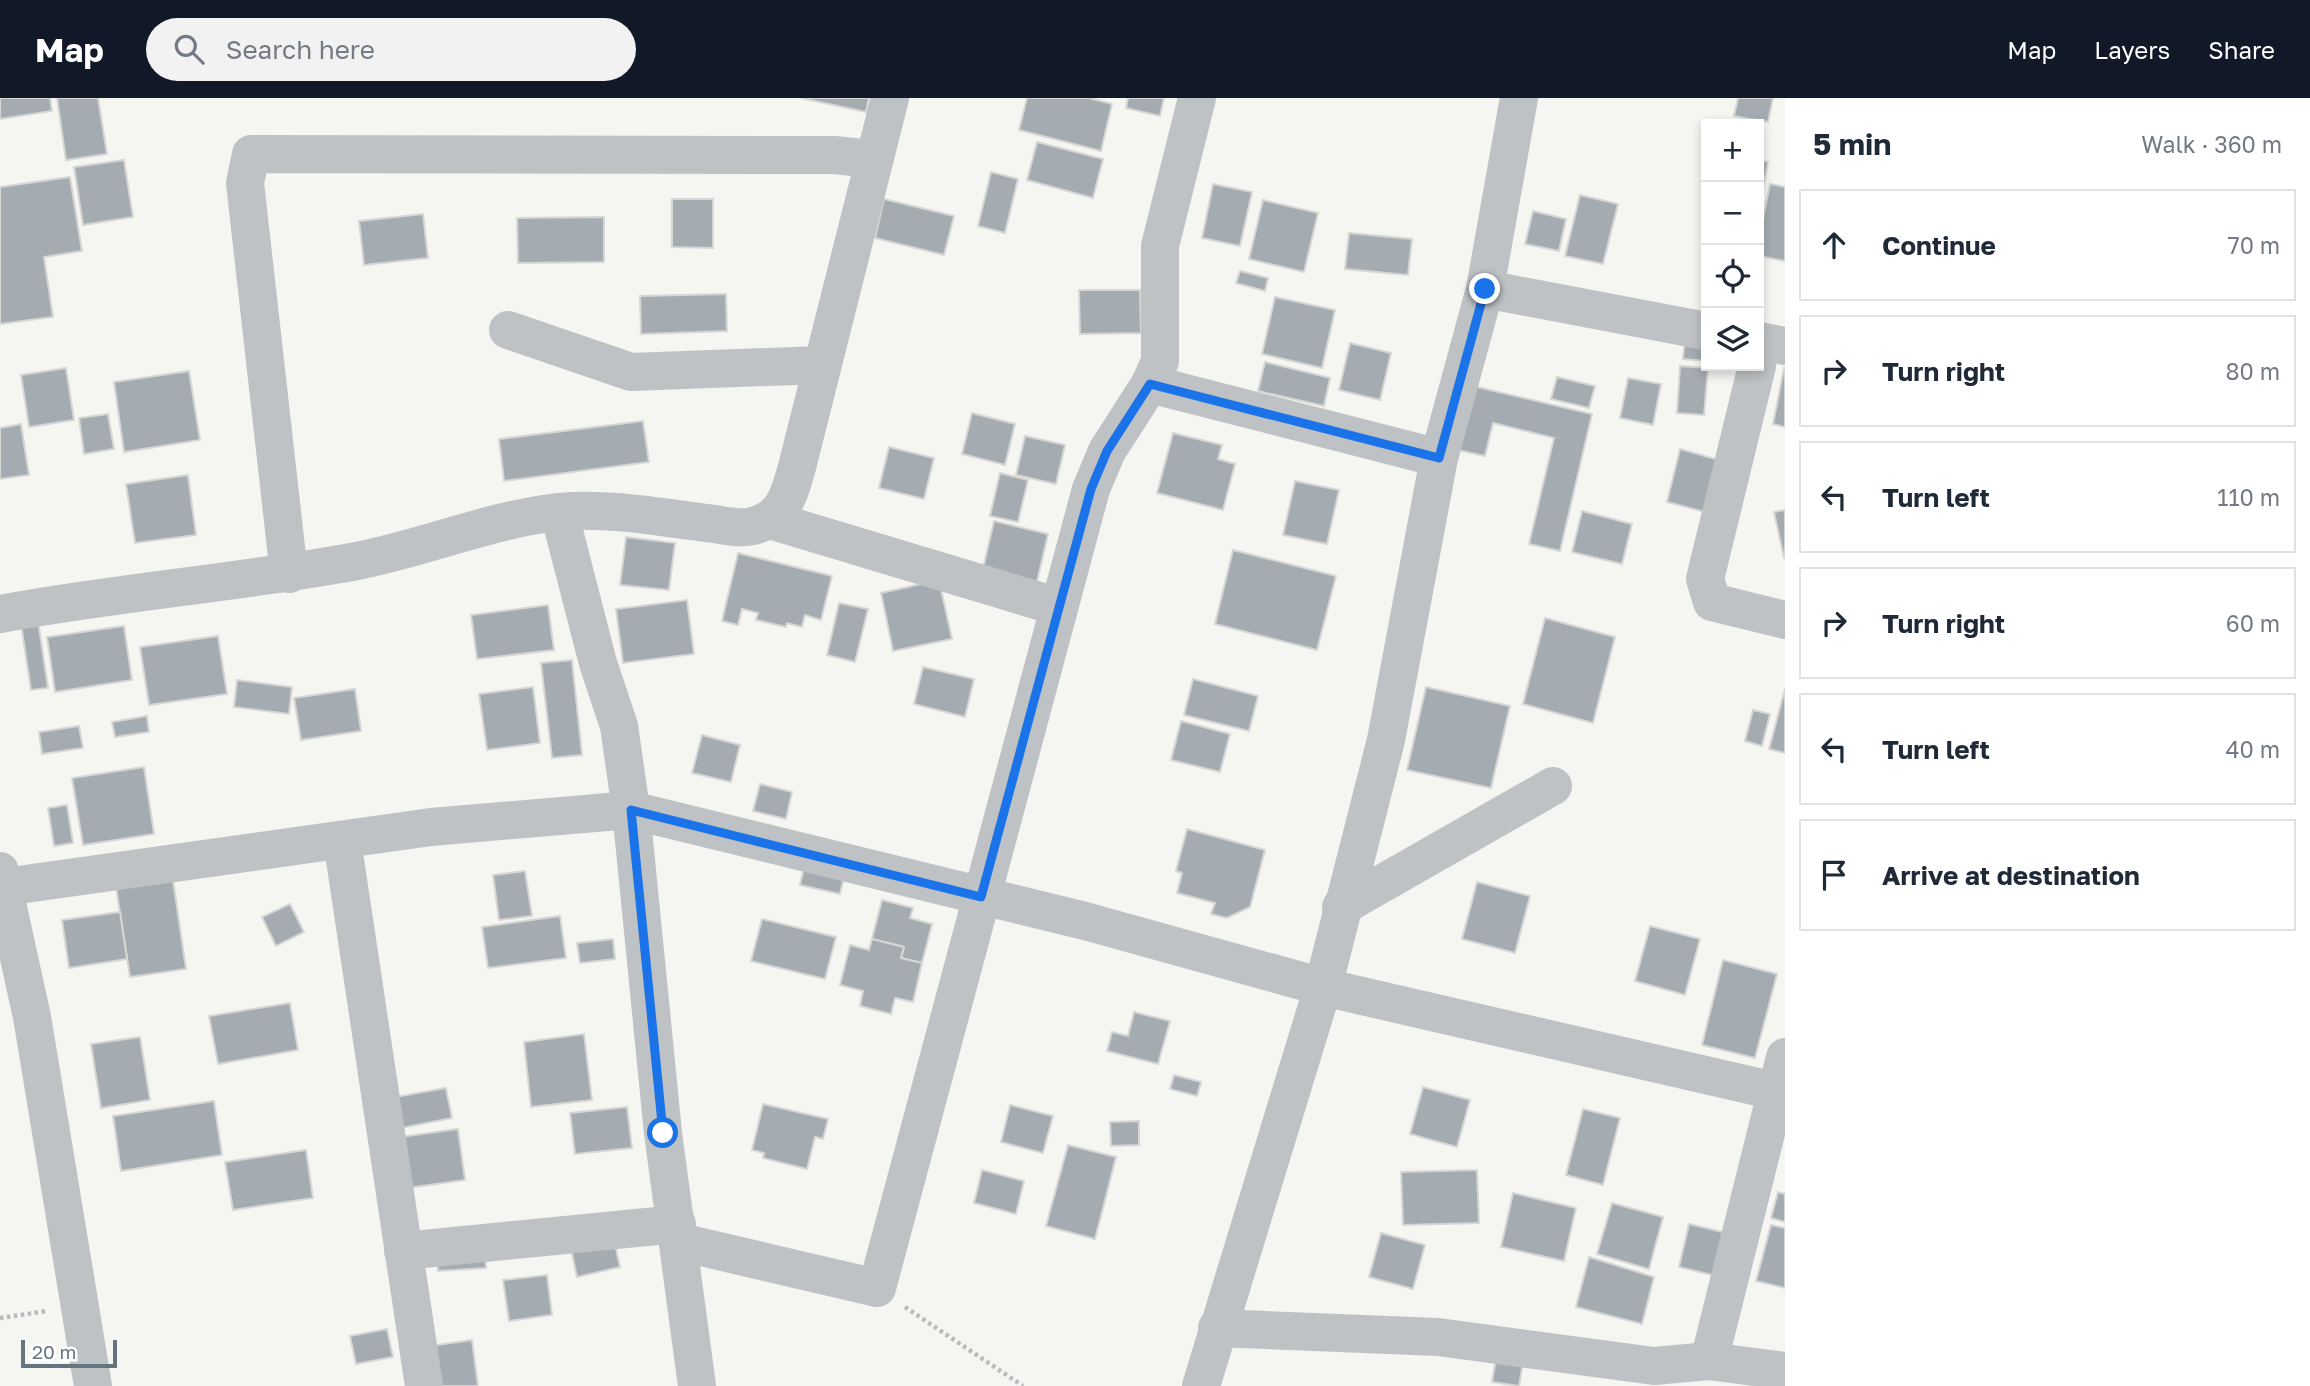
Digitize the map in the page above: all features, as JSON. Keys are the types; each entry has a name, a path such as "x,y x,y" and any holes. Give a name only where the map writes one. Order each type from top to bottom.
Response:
{"street":[{"path":"0,614 88,598 289,574 368,559 474,529 559,512 640,515 749,527 770,520 786,505 872,159 890,98"},
{"path":"403,1251 678,1233 877,1288 1091,489 1107,451 1150,384 1160,360 1160,246 1197,98"},
{"path":"1201,1386 1322,987 1386,740 1439,458 1485,289 1519,98"},
{"path":"289,574 245,184 251,154 834,155 872,159"},
{"path":"1485,289 1701,330"},
{"path":"508,330 631,372 820,365"},
{"path":"1765,351 1705,579 1712,602 1785,620"},
{"path":"1150,384 1439,458"},
{"path":"559,512 618,726 631,810 663,1133 697,1386"},
{"path":"770,520 1059,607"},
{"path":"1341,907 1553,786"},
{"path":"93,1386 79,1306 16,1019 2,879 342,840 431,827 631,810 1085,921 1322,987 1780,1074 1709,1362"},
{"path":"342,840 424,1386"},
{"path":"1217,1328 1438,1337 1654,1366 1709,1362 1785,1371"}],"path":[{"path":"877,1288 1023,1386"},
{"path":"0,1318 79,1306"}],"building":[{"path":"0,98 50,98 52,111 0,119"},
{"path":"57,98 98,98 107,154 66,160"},
{"path":"801,98 869,98 866,112"},
{"path":"1027,98 1089,98 1112,104 1101,151 1019,130"},
{"path":"1128,98 1164,98 1160,116 1126,108"},
{"path":"1738,98 1773,98 1768,122 1764,119 1734,116"},
{"path":"1037,142 1103,159 1093,198 1027,180"},
{"path":"124,160 133,217 83,225 74,167"},
{"path":"1764,161 1768,162 1764,183"},
{"path":"991,172 1018,179 1005,233 978,226"},
{"path":"70,177 82,251 44,257 53,317 0,324 0,187"},
{"path":"1213,184 1252,192 1240,246 1202,238"},
{"path":"1770,184 1785,187 1785,261 1764,257 1764,214"},
{"path":"1580,195 1618,204 1603,264 1565,256"},
{"path":"672,199 713,199 713,248 672,247"},
{"path":"884,199 954,216 944,255 875,238"},
{"path":"1263,200 1318,213 1304,272 1249,259"},
{"path":"1533,211 1566,219 1559,251 1525,244"},
{"path":"423,214 428,258 364,265 359,221"},
{"path":"604,217 604,262 518,263 517,218"},
{"path":"1349,233 1412,239 1408,275 1345,269"},
{"path":"1240,271 1268,278 1265,291 1236,283"},
{"path":"1079,290 1140,290 1141,333 1080,334"},
{"path":"726,294 727,331 641,334 640,296"},
{"path":"1275,297 1335,310 1322,368 1262,354"},
{"path":"1685,338 1701,340 1701,361 1683,359"},
{"path":"1350,343 1391,353 1380,400 1339,390"},
{"path":"1265,362 1330,378 1324,406 1258,391"},
{"path":"1680,366 1701,368 1701,371 1708,371 1704,415 1677,413"},
{"path":"66,368 74,420 29,427 21,375"},
{"path":"1785,369 1785,427 1773,424"},
{"path":"189,371 200,440 124,452 114,382"},
{"path":"1557,377 1595,386 1589,408 1551,399"},
{"path":"1628,378 1661,384 1653,425 1620,418"},
{"path":"1473,386 1592,414 1560,551 1529,544 1554,438 1493,423 1485,456 1458,450"},
{"path":"972,413 1015,424 1005,465 962,454"},
{"path":"108,414 114,449 84,454 79,418"},
{"path":"643,421 649,462 504,481 499,439"},
{"path":"21,424 29,475 0,479 0,428"},
{"path":"1173,433 1222,445 1218,459 1235,464 1223,510 1157,493"},
{"path":"1025,436 1065,445 1056,484 1016,475"},
{"path":"889,447 934,458 924,499 879,488"},
{"path":"1680,449 1719,460 1705,512 1667,502"},
{"path":"1000,473 1028,480 1018,522 990,516"},
{"path":"188,475 196,535 135,543 126,484"},
{"path":"1295,481 1339,490 1327,544 1283,535"},
{"path":"1785,510 1785,558 1784,558 1774,512"},
{"path":"1582,511 1632,524 1622,564 1572,552"},
{"path":"994,521 1048,534 1036,586 982,573"},
{"path":"626,537 675,543 669,590 620,585"},
{"path":"1233,550 1336,576 1317,650 1215,624"},
{"path":"738,553 832,576 821,620 805,615 802,627 787,623 786,627 756,620 758,613 742,609 738,625 722,621"},
{"path":"939,580 952,639 893,651 881,593"},
{"path":"687,600 694,654 623,663 616,609"},
{"path":"839,603 868,609 855,662 827,655"},
{"path":"548,605 554,650 477,659 471,615"},
{"path":"37,614 48,688 31,690 20,617"},
{"path":"1545,618 1615,637 1593,723 1523,704"},
{"path":"124,626 132,680 55,692 47,637"},
{"path":"218,636 227,694 149,705 140,647"},
{"path":"572,660 582,755 552,758 541,663"},
{"path":"923,667 974,679 965,717 914,704"},
{"path":"1193,679 1258,696 1249,731 1184,715"},
{"path":"237,680 292,687 289,714 234,707"},
{"path":"533,687 540,743 487,750 479,694"},
{"path":"1426,687 1510,706 1491,788 1407,770"},
{"path":"355,689 361,731 301,740 294,698"},
{"path":"1785,689 1785,753 1769,749"},
{"path":"1753,710 1770,714 1762,746 1745,741"},
{"path":"147,716 149,732 115,737 112,722"},
{"path":"1181,721 1230,734 1220,772 1171,760"},
{"path":"79,726 83,748 42,754 39,732"},
{"path":"702,735 740,745 731,782 692,773"},
{"path":"144,767 154,834 83,845 72,778"},
{"path":"760,784 792,792 786,819 753,811"},
{"path":"67,805 73,843 54,846 48,808"},
{"path":"1187,829 1265,850 1250,907 1227,918 1211,914 1215,903 1177,893 1182,873 1176,871"},
{"path":"804,867 844,877 840,894 800,885"},
{"path":"525,871 532,916 499,920 493,875"},
{"path":"172,873 186,969 130,977 115,881"},
{"path":"1477,882 1530,896 1515,953 1462,939"},
{"path":"882,900 913,908 910,918 932,924 922,963 901,958 904,947 872,939"},
{"path":"290,904 304,932 276,946 262,917"},
{"path":"120,912 127,959 69,968 62,920"},
{"path":"560,916 566,958 488,968 482,927"},
{"path":"762,919 836,937 825,979 751,961"},
{"path":"1650,926 1700,939 1685,995 1635,981"},
{"path":"613,939 615,959 580,963 577,943"},
{"path":"872,939 904,947 901,958 922,963 913,1002 895,998 891,1014 860,1006 863,991 840,985 850,945 869,950"},
{"path":"1723,960 1777,974 1755,1058 1702,1045"},
{"path":"290,1003 298,1050 218,1064 209,1016"},
{"path":"1134,1012 1170,1021 1158,1064 1107,1051 1112,1032 1128,1036"},
{"path":"584,1034 592,1100 531,1107 524,1042"},
{"path":"140,1037 150,1100 101,1108 91,1044"},
{"path":"1174,1075 1201,1082 1197,1096 1170,1089"},
{"path":"1423,1087 1470,1100 1457,1147 1410,1134"},
{"path":"446,1088 452,1118 401,1128 395,1097"},
{"path":"214,1101 222,1155 121,1171 113,1116"},
{"path":"763,1104 828,1119 823,1139 815,1137 807,1169 763,1158 764,1153 752,1150"},
{"path":"1010,1105 1053,1116 1043,1153 1001,1142"},
{"path":"627,1107 632,1148 575,1154 570,1113"},
{"path":"1583,1109 1620,1118 1603,1185 1566,1175"},
{"path":"1139,1121 1139,1145 1111,1146 1110,1122"},
{"path":"458,1129 465,1180 407,1188 400,1137"},
{"path":"1068,1145 1116,1157 1095,1239 1046,1226"},
{"path":"306,1150 313,1198 233,1210 225,1162"},
{"path":"982,1170 1024,1181 1016,1214 974,1203"},
{"path":"1477,1170 1479,1223 1403,1225 1401,1172"},
{"path":"1778,1192 1785,1194 1785,1222 1771,1218"},
{"path":"1513,1193 1576,1208 1564,1261 1501,1247"},
{"path":"1612,1203 1663,1217 1649,1269 1597,1254"},
{"path":"610,1221 620,1267 577,1277 567,1230"},
{"path":"1689,1224 1731,1234 1721,1277 1679,1267"},
{"path":"1771,1225 1785,1228 1785,1288 1756,1281"},
{"path":"1381,1233 1425,1245 1413,1289 1369,1277"},
{"path":"485,1246 486,1268 438,1271 437,1249"},
{"path":"1589,1257 1654,1277 1642,1324 1576,1307"},
{"path":"547,1275 552,1315 509,1321 503,1280"},
{"path":"387,1329 393,1357 356,1364 350,1336"},
{"path":"472,1340 478,1386 436,1386 430,1346"},
{"path":"1497,1352 1524,1357 1519,1386 1492,1382"}],"route":[{"path":"663,1133 631,810 981,897 1091,489 1107,451 1150,384 1439,458 1485,289"}]}
